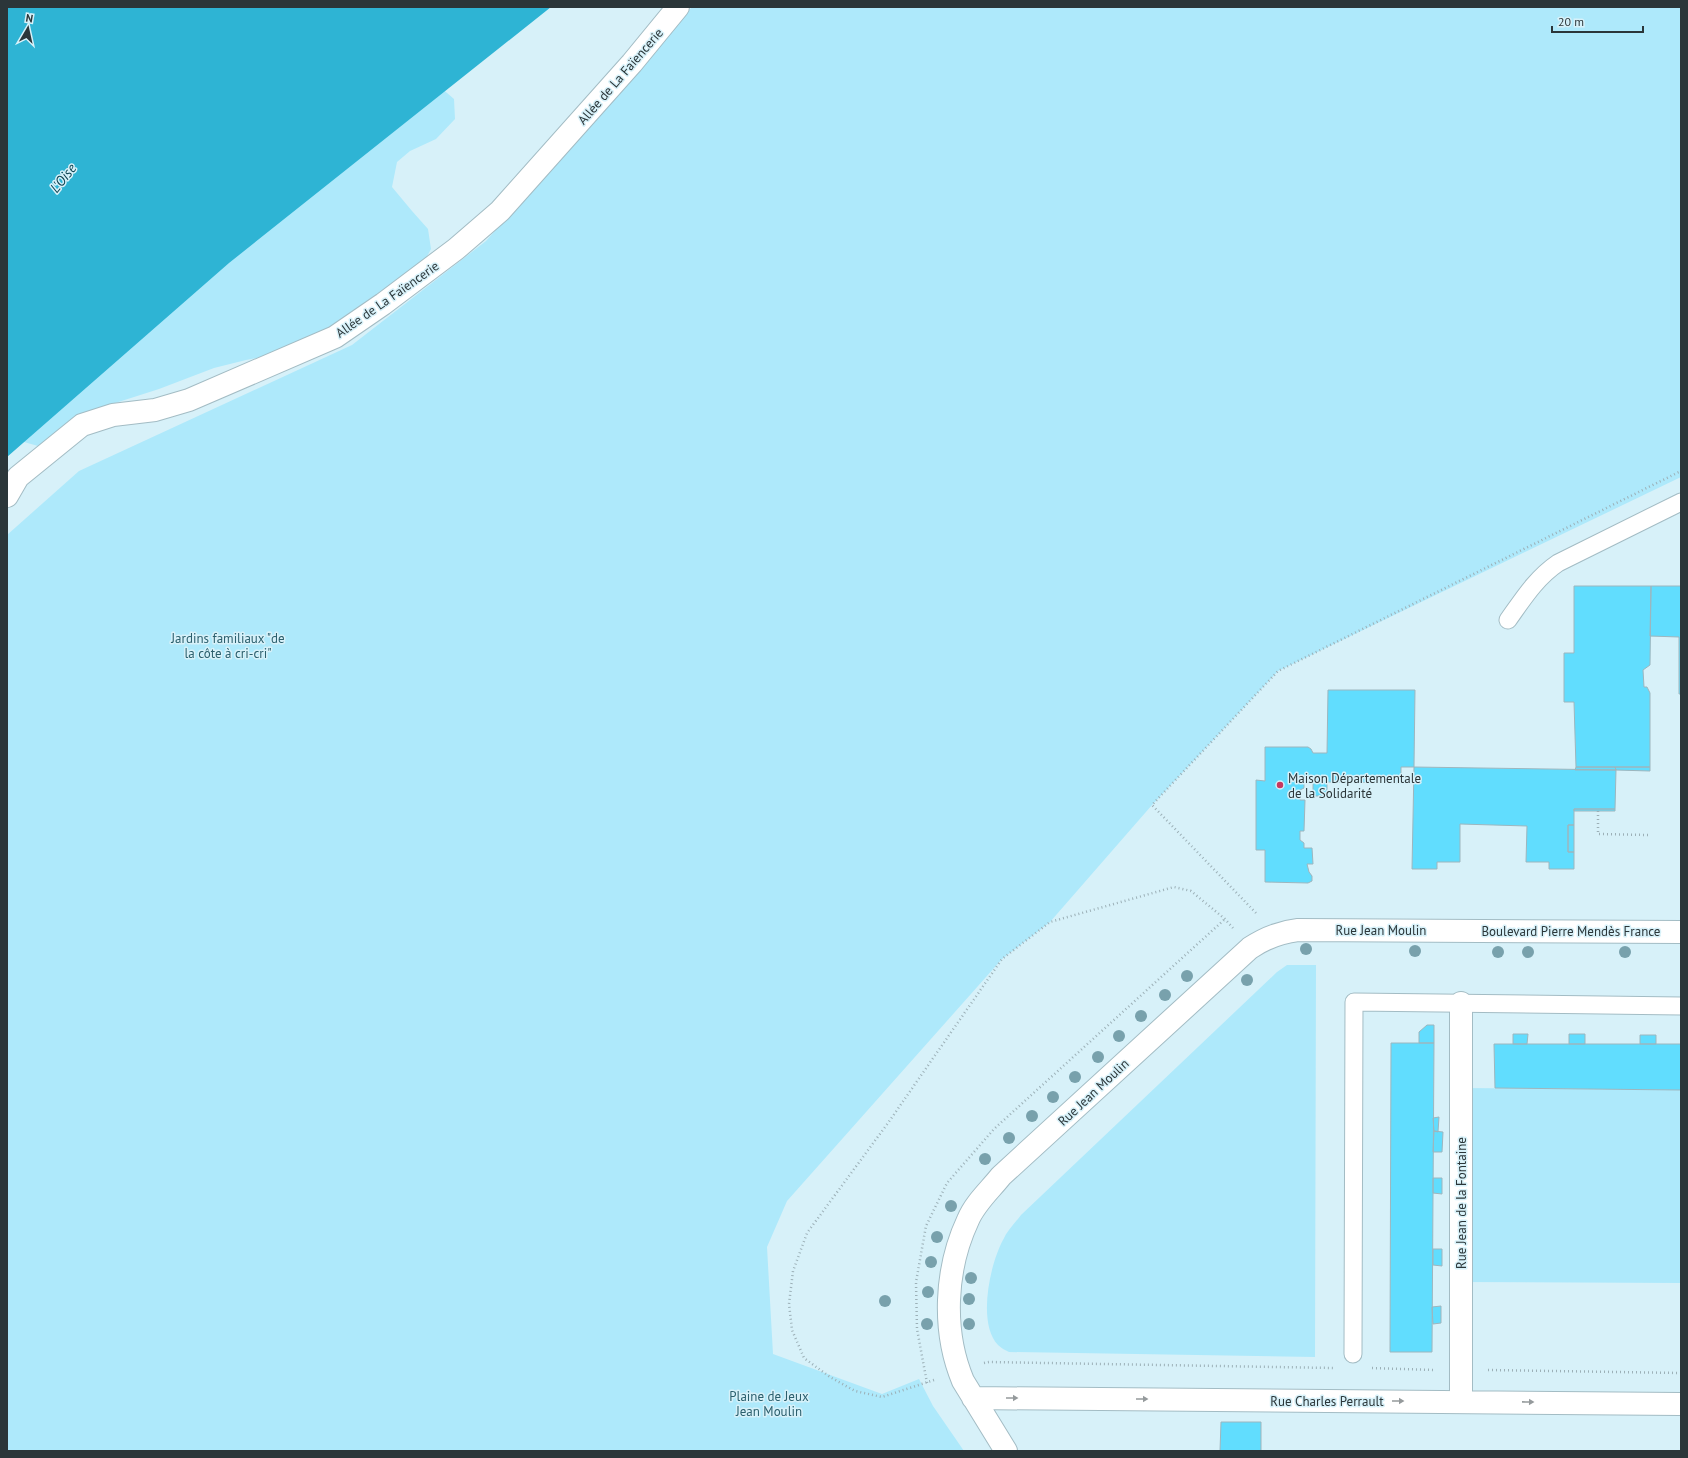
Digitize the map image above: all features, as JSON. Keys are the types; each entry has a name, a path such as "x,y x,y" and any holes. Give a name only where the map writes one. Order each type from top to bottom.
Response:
{"street":[{"name":"Allée de La Faïencerie","path":"7,496 18,477 82,425 113,415 155,410 189,400 335,337 383,304 456,249 500,211 632,64 678,7"},
{"name":"Rue Jean Moulin","path":"1006,1451 973,1398 958,1369 948,1316 956,1255 968,1219 978,1203 1001,1176 1260,940 1275,934 1298,930 1461,931"},
{"name":"Boulevard Pierre Mendès France","path":"1461,931 1681,932"},
{"name":"Rue Jean de la Fontaine","path":"1461,1004 1461,1402"},
{"name":"Rue Charles Perrault","path":"973,1398 1681,1404"}],"lane":[{"path":"1508,620 1534,584 1558,563 1681,502"},
{"path":"1353,1354 1354,1002 1681,1006"}],"path":[{"path":"1275,934 1152,805 1278,671 1681,471"},
{"path":"1598,811 1598,834 1649,835"},
{"path":"1250,948 1225,919 1191,891 1174,887 1050,922 1002,959 888,1123 807,1233 793,1271 789,1304 792,1330 804,1358 830,1377 855,1391 882,1397 927,1383 958,1369 990,1362 1341,1368"},
{"path":"1365,1368 1681,1373"}],"green space":[{"path":"692,7 1681,7 1681,477 1278,671 1152,805 1050,922 1002,959 787,1201 767,1247 773,1354 882,1394 919,1379 933,1406 964,1451 7,1451 7,535 79,471 352,345 486,241"},
{"path":"439,86 454,99 455,119 436,139 410,151 397,162 392,187 428,229 431,249 414,281 311,347 214,368 159,389 109,405 66,439 38,446 17,440"},
{"path":"1287,965 1316,965 1315,1357 1009,1352 1000,1347 992,1335 988,1323 988,1293 990,1278 998,1250 1009,1230 1021,1215 1277,972"},
{"path":"1461,1088 1681,1090 1681,1283 1460,1282"}],"water":[{"name":"L'Oise","path":"7,7 551,7 229,263 7,457"}],"building":[{"path":"1574,586 1651,586 1650,665 1643,670 1644,687 1647,687 1650,693 1650,767 1576,767 1574,702 1564,702 1564,653 1574,653"},
{"path":"1651,586 1681,586 1681,694 1679,694 1679,637 1650,636"},
{"name":"Maison Départementale de la Solidarité","path":"1328,690 1415,690 1414,767 1401,767 1401,783 1327,782 1327,796 1313,796 1313,782 1304,782 1304,788 1300,790 1300,800 1305,800 1304,831 1300,831 1300,840 1304,843 1304,848 1312,848 1313,864 1307,864 1309,872 1312,876 1312,881 1308,883 1265,882 1265,850 1256,850 1256,780 1265,781 1265,747 1308,747 1313,753 1327,753"},
{"name":"Maison Départementale de la Solidarité","path":"1414,767 1616,770 1615,809 1574,809 1574,825 1568,825 1568,852 1574,852 1574,869 1549,869 1549,862 1526,862 1527,826 1460,824 1460,862 1437,862 1437,869 1412,869"},
{"path":"1576,767 1615,767 1616,770 1575,770"},
{"path":"1615,767 1650,767 1650,771 1616,770"},
{"path":"1574,809 1615,809 1615,811 1574,811"},
{"path":"1568,825 1574,825 1574,852 1568,852"},
{"path":"1427,1025 1434,1025 1434,1043 1419,1043 1419,1032"},
{"path":"1513,1034 1528,1034 1527,1044 1513,1044"},
{"path":"1569,1034 1585,1034 1585,1044 1569,1044"},
{"path":"1640,1035 1656,1035 1656,1044 1640,1044"},
{"path":"1391,1043 1434,1043 1432,1352 1390,1352"},
{"path":"1494,1044 1681,1044 1681,1090 1495,1088"},
{"path":"1439,1117 1438,1132 1434,1131 1433,1118"},
{"path":"1434,1131 1443,1132 1442,1152 1433,1152"},
{"path":"1433,1178 1442,1178 1442,1194 1433,1193"},
{"path":"1433,1249 1442,1249 1442,1266 1433,1265"},
{"path":"1441,1306 1441,1323 1433,1324 1432,1307"},
{"path":"1221,1422 1261,1422 1261,1451 1220,1451"}],"place":[{"name":"Maison Départementale de la Solidarité","path":"1280,785"}],"park label":[{"name":"Jardins familiaux \"de la côte à cri-cri\"","path":"228,646"},
{"name":"Plaine de Jeux Jean Moulin","path":"769,1404"}]}
